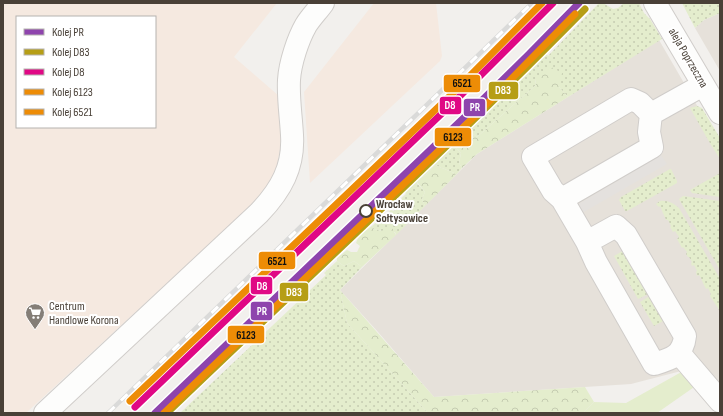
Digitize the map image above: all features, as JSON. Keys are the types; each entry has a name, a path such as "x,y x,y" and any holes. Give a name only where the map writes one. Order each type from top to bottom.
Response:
{"street":[{"path":"46,413 259,214 274,195 285,177 292,152 289,79 293,56 306,25 323,3"},
{"name":"aleja Poprzeczna","path":"655,3 720,113"},
{"path":"651,114 704,86"},
{"path":"587,242 616,226 626,235 685,336 684,343 679,353 666,361 654,364 562,199 553,191 533,157 631,99 640,103 651,114"},
{"path":"562,199 652,147 649,132 651,114"},
{"path":"679,353 720,401"}],"shaded area":[{"path":"3,3 277,3 234,57 279,96 281,145 275,174 254,203 26,413 3,413"},
{"path":"374,3 436,3 442,56 440,61 310,183 304,92"},
{"path":"720,13 720,71 695,28 704,20"},
{"path":"659,40 720,145 720,411 685,370 631,384 434,397 340,290 477,154"},
{"path":"661,155 667,164 582,213 577,205"}],"green space":[{"path":"599,3 603,3 613,9 618,8 624,3 639,3 662,39 568,97 559,87 535,79 536,85 477,137 468,130 546,53 548,56"},
{"path":"682,3 720,3 720,13 704,20 695,28"},
{"path":"551,67 562,73 559,87 568,97 477,154 462,168 459,163 461,153 453,145 468,130 477,137 536,85 535,79"},
{"path":"697,106 702,108 720,138 720,159 690,108"},
{"path":"453,145 461,153 459,163 462,168 456,175 435,165 426,175 420,178 417,183 425,192 422,199 425,206 396,235 395,232 374,229 372,226 391,210 394,211 404,205 417,205 405,203 398,205 396,203 406,194 404,191"},
{"path":"435,165 456,175 425,206 422,199 425,192 417,182"},
{"path":"670,169 677,183 625,211 619,200 621,197"},
{"path":"720,173 720,197 692,193 690,190"},
{"path":"683,196 720,201 720,270 679,199"},
{"path":"660,201 670,202 679,208 720,279 720,313 710,296 711,294 708,288 706,289 699,275 697,276 697,271 694,265 692,266 692,262 686,254 687,252 683,247 682,248 677,239 679,237 675,231 673,232 660,206 659,207 656,204"},
{"path":"372,226 374,229 382,231 386,227 392,228 396,235 362,267 354,261 344,266 337,261 337,258 347,250 357,252 360,246 356,243 358,238"},
{"path":"628,248 654,291 638,299 614,256"},
{"path":"337,261 344,266 354,261 362,267 340,290 347,323 428,413 180,413 326,275 324,273"},
{"path":"340,290 434,397 585,387 594,402 583,413 428,413 347,323"},
{"path":"655,293 669,318 654,326 640,302"},
{"path":"685,370 697,385 657,413 583,413 594,402 626,403"}],"railway":[{"path":"108,413 532,3"}],"rail line":[{"name":"6521","path":"130,401 453,93 542,3"},
{"name":"D8","path":"135,407 458,98 553,3"},
{"name":"PR","path":"155,413 475,107 579,3"},
{"name":"D83","path":"167,413 430,162 585,9"},
{"name":"6123","path":"164,413 475,116 575,14"}],"place":[{"name":"Wrocław Sołtysowice","path":"366,211"},
{"name":"Centrum Handlowe Korona","path":"35,330"}]}
